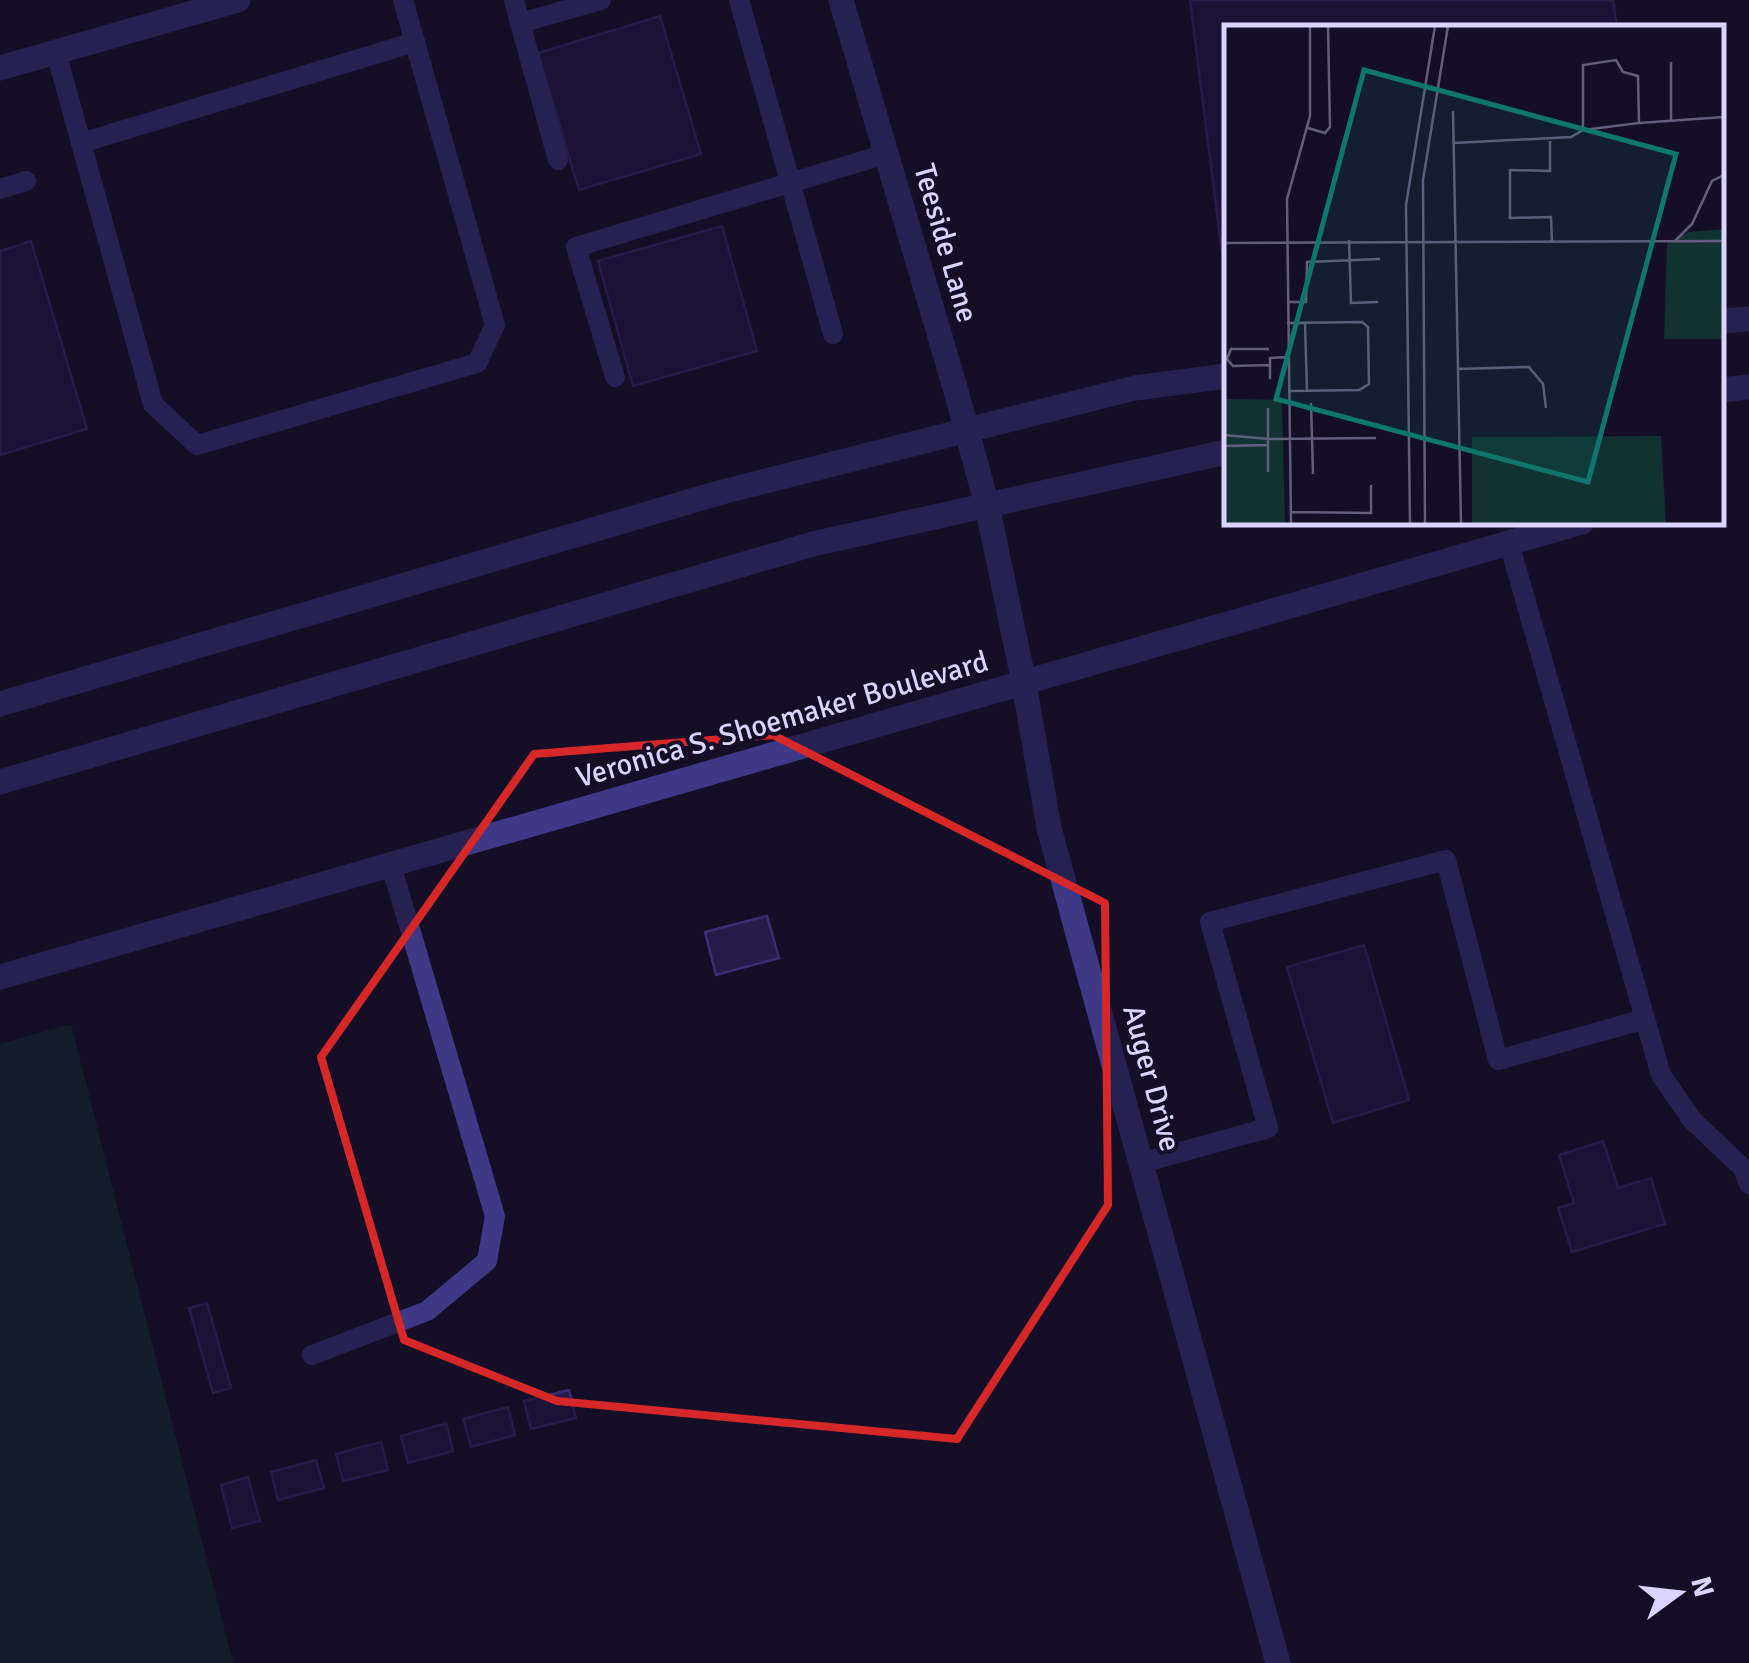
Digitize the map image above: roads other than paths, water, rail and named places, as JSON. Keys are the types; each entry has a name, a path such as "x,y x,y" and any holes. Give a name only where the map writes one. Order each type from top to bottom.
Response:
{"street":[{"name":"Teeside Lane","path":"841,0 987,505"},
{"path":"0,68 227,2"},
{"path":"1724,321 1749,319"},
{"path":"0,704 722,492 1135,388 1224,376"},
{"path":"1724,390 1749,387"},
{"path":"0,782 813,544 1224,452"},
{"name":"Auger Drive","path":"987,505 1050,828 1278,1663"},
{"name":"Veronica S. Shoemaker Boulevard","path":"0,978 1572,525"}],"lane":[{"path":"56,52 153,404 196,446 477,363 495,324 403,0"},
{"path":"514,0 558,160"},
{"path":"520,23 601,0"},
{"path":"738,0 833,334"},
{"path":"81,143 415,42"},
{"path":"615,378 576,247 886,154"},
{"path":"0,189 26,181"},
{"path":"1509,543 1661,1075 1692,1120 1747,1173"},
{"path":"1141,1164 1268,1128 1210,922 1446,860 1498,1060 1644,1020"},
{"path":"312,1355 427,1311 487,1261 495,1216 390,865"}]}
